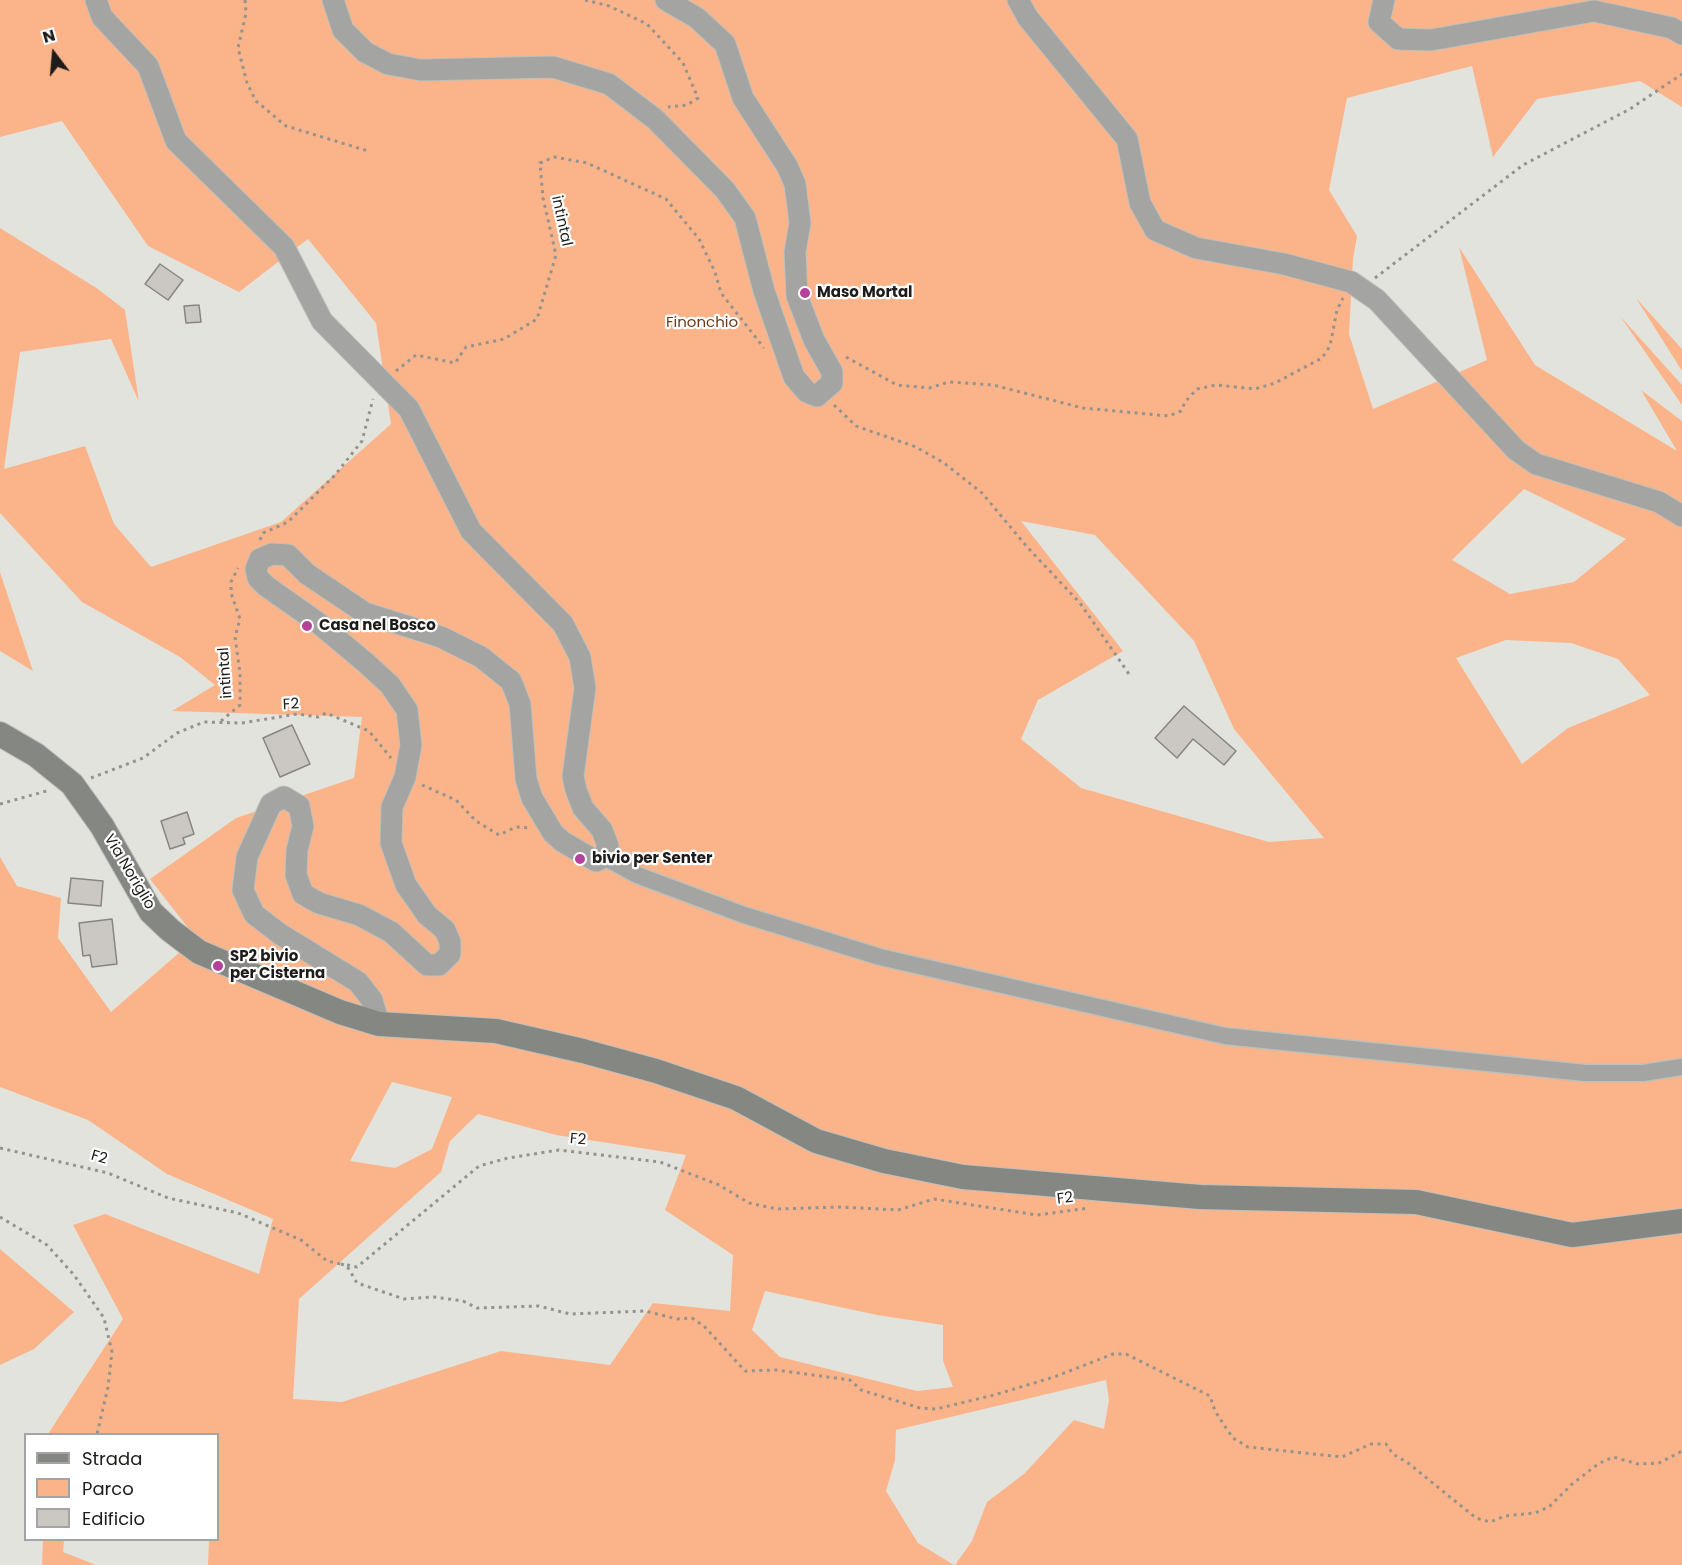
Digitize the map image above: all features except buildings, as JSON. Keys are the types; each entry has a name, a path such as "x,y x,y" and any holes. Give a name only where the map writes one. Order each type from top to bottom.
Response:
{"main road":[{"name":"Via Noriglio","path":"0,734 36,755 72,784 102,826 151,912 170,930 199,952 340,1012 379,1024 496,1030 583,1051 657,1071 736,1098 816,1141 884,1161 963,1177 1200,1197 1416,1202 1572,1235 1682,1221"}],"street":[{"path":"96,0 102,17 148,66 176,141 284,247 322,321 409,409 471,531 562,624 580,657 585,688 573,776 583,808 602,830 608,846 604,857 596,861 577,852 553,833 532,798 526,779 520,704 511,681 481,657 441,638 365,613 307,574 288,555 272,554 260,559 256,569 258,578 317,622 374,670 390,685 407,710 411,745 405,777 392,807 391,843 406,885 427,915 445,930 450,942 450,954 439,965 427,965 391,932 359,915 319,903 303,894 296,874 297,850 303,826 299,806 284,797 271,804 248,856 243,890 254,914 280,934 357,982 372,1000 379,1024"},
{"path":"333,0 343,30 365,52 388,64 421,70 553,67 609,84 655,119 725,190 745,218 764,291 794,377 807,392 817,396 832,383 832,372 814,340 797,296 795,252 800,223 795,184 787,166 743,99 725,44 697,18 666,0"},
{"path":"1018,0 1028,18 1127,139 1140,203 1155,230 1196,248 1284,264 1352,282 1377,300 1516,450 1536,464 1659,502 1682,516"},
{"path":"1384,0 1379,22 1398,39 1431,40 1594,11 1672,28 1682,33"},
{"path":"604,857 637,875 744,915 880,957 1225,1036 1585,1073 1643,1073 1682,1068"}],"path":[{"path":"245,0 246,13 238,48 247,83 256,101 286,126 368,151"},
{"path":"585,0 609,6 647,24 683,63 698,98 687,105 667,107"},
{"path":"844,356 897,386 929,388 949,382 993,385 1083,408 1168,416 1181,411 1185,402 1197,389 1216,385 1255,389 1322,358 1330,346 1337,310 1352,282 1371,281 1523,165 1630,109 1682,74"},
{"name":"intintal","path":"258,543 263,533 288,522 314,498 362,441 368,409 383,381 416,355 455,363 466,347 504,339 537,319 556,255 543,198 540,163 554,157 587,163 666,199 699,239 715,272 721,293 760,346 786,356"},
{"path":"826,390 836,407 856,426 916,447 951,468 982,493 1028,548 1080,603 1131,677"},
{"name":"intintal","path":"221,721 240,705 235,637 240,619 231,593 235,570 242,564"},
{"name":"F2","path":"0,804 72,784 143,758 177,733 204,722 242,723 297,714 318,717 326,713 369,731 377,737 405,777"},
{"path":"405,777 456,800 476,822 499,834 516,827 553,833"},
{"name":"F2","path":"0,1148 108,1173 168,1198 238,1213 301,1240 327,1261 357,1267 479,1166 508,1158 559,1150 660,1162 719,1185 749,1203 777,1209 840,1207 898,1209 934,1199 1037,1215 1090,1208"},
{"path":"0,1216 47,1245 74,1275 104,1318 112,1352 108,1387 97,1433"},
{"path":"341,1264 347,1266 357,1283 404,1299 434,1297 463,1301 477,1308 539,1306 570,1314 645,1311 678,1319 692,1318 704,1326 745,1371 776,1370 850,1380 861,1390 920,1408 936,1408 994,1395 1054,1377 1113,1354 1126,1354 1210,1396 1215,1411 1233,1438 1248,1447 1342,1457 1371,1444 1386,1444 1393,1454 1408,1463 1476,1518 1490,1522 1505,1516 1534,1513 1549,1508 1571,1485 1598,1464 1613,1457 1638,1464 1659,1463 1682,1451"}],"green space":[{"name":"Finonchio","path":"0,0 1682,0 1682,107 1640,81 1537,99 1493,157 1472,66 1347,98 1329,190 1357,236 1353,259 1349,334 1373,409 1487,360 1459,247 1535,365 1677,451 1641,390 1682,421 1682,1565 955,1565 972,1541 987,1502 1024,1474 1074,1420 1104,1429 1109,1400 1106,1380 896,1430 895,1460 886,1491 918,1543 954,1565 208,1565 209,1541 219,1541 219,1433 49,1433 123,1319 73,1225 105,1214 259,1274 273,1219 167,1174 88,1120 0,1087 0,857 17,886 61,898 58,938 111,1012 196,938 150,879 236,818 354,778 362,717 172,711 215,685 180,657 82,602 0,513 0,228 98,289 125,310 139,402 111,339 20,352 4,469 85,446 114,524 151,567 281,522 391,424 376,323 308,239 239,292 148,246 62,121 0,137","holes":["1524,489 1626,539 1574,582 1510,594 1452,560","1021,521 1095,535 1194,641 1234,729 1324,838 1269,842 1081,788 1021,739 1038,700 1123,651","1506,640 1571,643 1618,659 1650,695 1568,728 1522,764 1456,658","392,1082 452,1097 432,1149 395,1168 350,1161","478,1114 556,1135 686,1155 665,1210 733,1255 730,1311 653,1303 610,1365 501,1351 342,1402 293,1399 299,1299 441,1172 450,1141","765,1291 877,1315 943,1325 943,1361 953,1387 917,1391 780,1357 752,1330"]},
{"path":"1636,298 1682,349 1682,371"},
{"path":"1620,316 1682,385 1682,405"},
{"path":"0,572 33,671 0,651"},
{"path":"0,1249 74,1312 34,1349 0,1365"},
{"path":"43,1541 64,1541 63,1552 96,1565 42,1565"}],"place":[{"name":"Maso Mortal","path":"805,293"},
{"name":"Casa nel Bosco","path":"307,626"},
{"name":"bivio per Senter","path":"580,859"},
{"name":"SP2 bivio per Cisterna","path":"218,966"}]}
